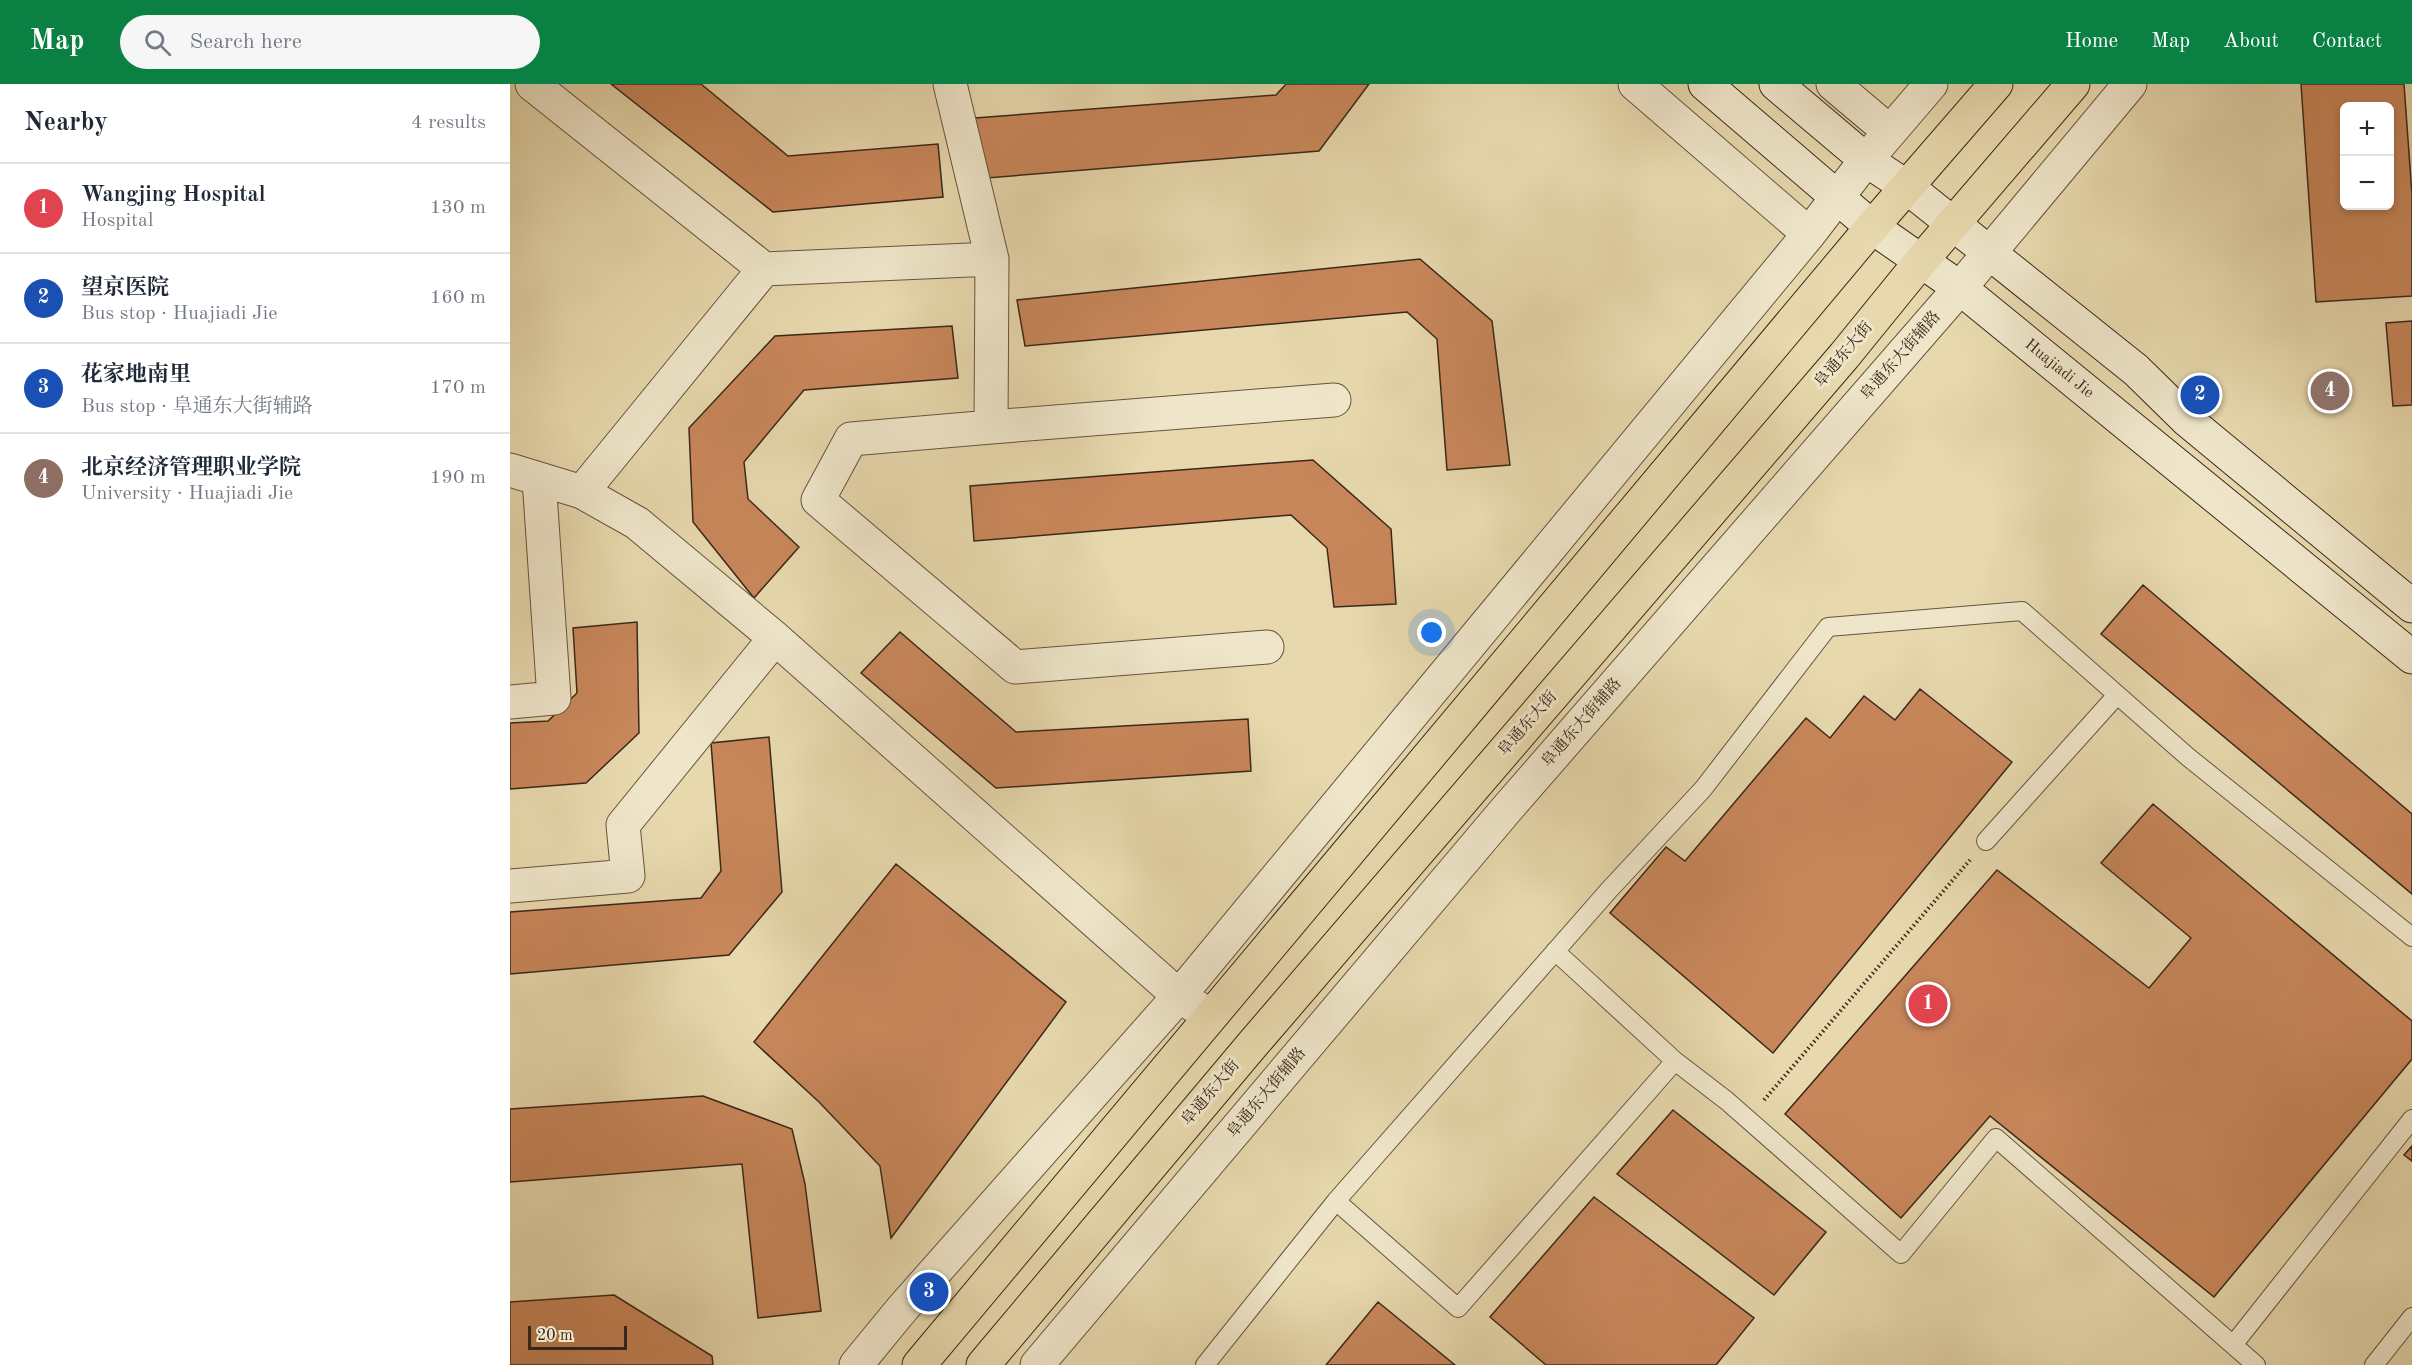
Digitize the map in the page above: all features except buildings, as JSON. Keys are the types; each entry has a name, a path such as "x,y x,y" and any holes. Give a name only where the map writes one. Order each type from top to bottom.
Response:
{"main road":[{"path":"919,1365 1872,227 1996,84"},
{"name":"阜通东大街","path":"982,1365 1268,1027 1844,356 1922,260 2073,84"}],"street":[{"path":"532,84 764,269 992,259"},
{"path":"950,84 992,259 991,427"},
{"path":"1635,84 1809,234"},
{"name":"Huajiadi Jie","path":"1705,84 1872,227 1960,288 2412,657"},
{"path":"1776,84 1866,160 1907,187 2136,370 2187,420 2412,606"},
{"path":"1833,84 1890,132"},
{"path":"856,1365 910,1300 1179,996 1809,234 1836,196 1931,84"},
{"name":"阜通东大街辅路","path":"1037,1365 1505,811 1960,288 2130,84"},
{"path":"582,492 764,269"},
{"path":"1267,647 1015,667 818,500 851,439 1334,400"},
{"path":"510,702 554,698 524,474 582,492 637,523 775,638 1179,996 1210,1016"},
{"path":"510,886 628,876 623,825 775,638"}],"lane":[{"path":"1205,1365 1336,1201 1556,951 1703,789 1828,627 2022,611 2188,757 2412,937"},
{"path":"1986,840 2118,695"},
{"path":"1556,951 1675,1061 1748,1119 1901,1254 1996,1138 2256,1365"},
{"path":"1336,1201 1458,1308 1675,1061"},
{"path":"2233,1345 2412,1119"},
{"path":"2374,1365 2412,1317"}],"path":[{"path":"1748,1119 1986,840"}],"place":[{"name":"北京经济管理职业学院","path":"2330,391"},
{"name":"望京医院","path":"2200,395"},
{"name":"Wangjing Hospital","path":"1928,1004"},
{"name":"花家地南里","path":"929,1292"}]}
